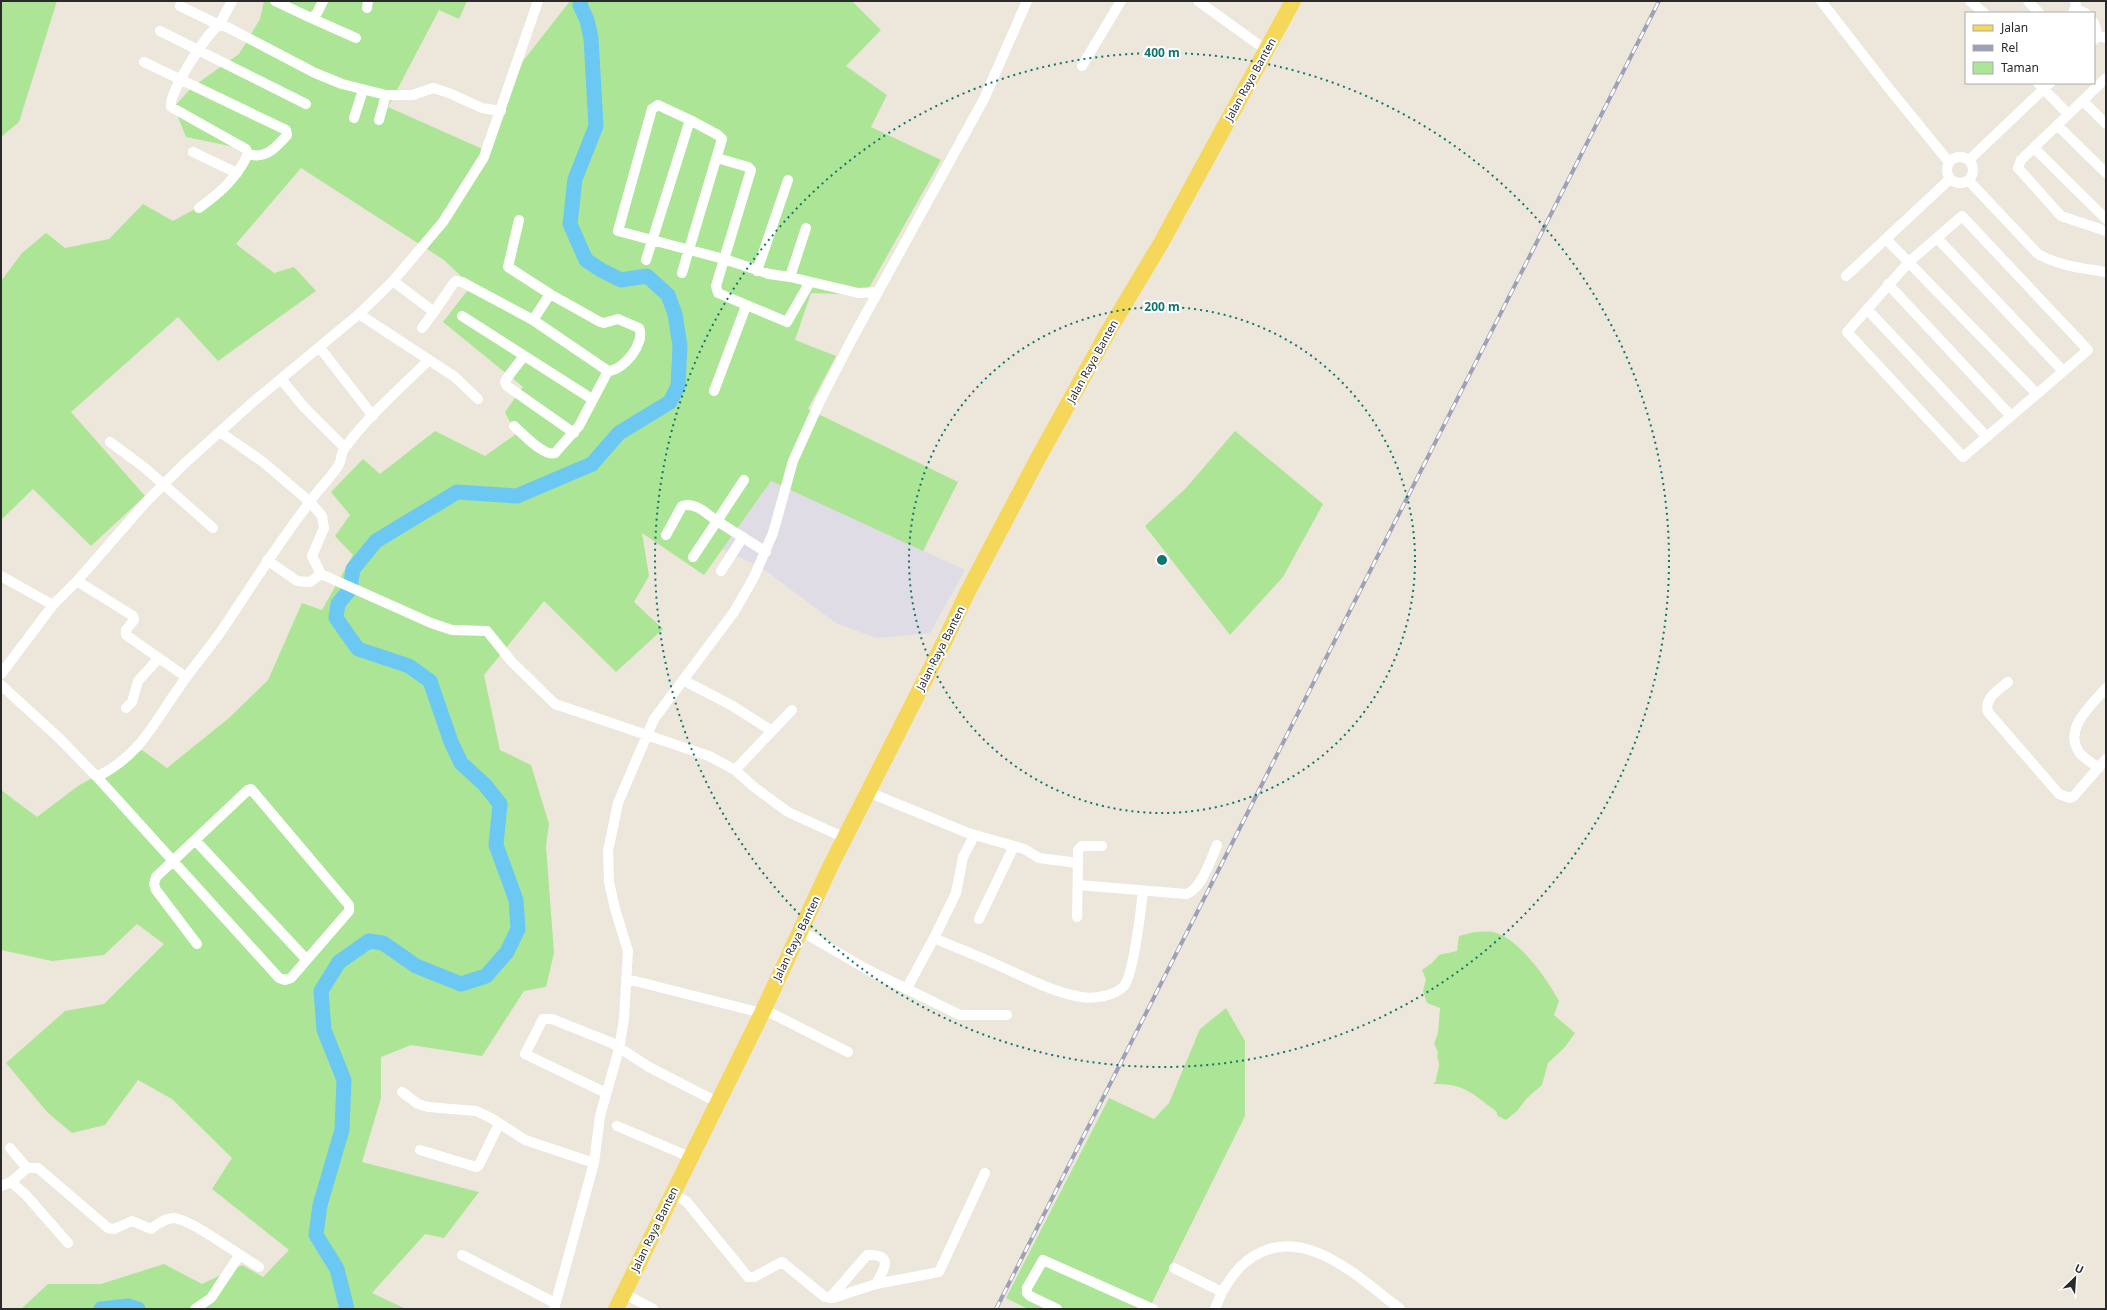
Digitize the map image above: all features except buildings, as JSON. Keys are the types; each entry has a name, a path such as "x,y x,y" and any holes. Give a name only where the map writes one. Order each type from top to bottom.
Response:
{"main road":[{"name":"Jalan Raya Banten","path":"616,1309 845,838 967,593 1037,460 1109,330 1161,242 1293,1"}],"street":[{"path":"232,1 219,25 210,31 181,79 170,103 173,109 246,149 248,154"},
{"path":"275,1 356,38"},
{"path":"310,18 317,13 323,1"},
{"path":"1,674 53,606 77,581 146,502 184,464 220,432 359,314 393,281 455,205 484,157 502,111 538,1"},
{"path":"462,1255 554,1306 594,1163 600,1116 619,1048 624,1019 628,951 615,909 609,882 608,851 618,803 660,709 734,612 745,595 766,552 793,461 835,372 984,100 1027,1"},
{"path":"1082,66 1121,1"},
{"path":"1198,1 1266,50"},
{"path":"1821,1 1891,91 1949,162"},
{"path":"1970,1 1983,12"},
{"path":"2028,1 2038,12"},
{"path":"180,6 219,25 227,27 315,73 342,84 386,95 413,95 433,88 449,93 482,108 502,111"},
{"path":"2095,26 2099,38"},
{"path":"160,31 306,104"},
{"path":"144,62 286,130 287,135 267,155 257,156 248,154"},
{"path":"2034,148 2106,221 2102,231 2060,216 2018,168 2021,160 2106,78"},
{"path":"1969,160 2044,85 2068,114"},
{"path":"354,118 363,90"},
{"path":"379,120 386,95"},
{"path":"2082,101 2106,124"},
{"path":"682,273 689,250 717,158 721,137 690,120 658,106 653,107 650,113 618,230 689,250 724,260 757,271 790,277 858,294 878,292"},
{"path":"646,260 690,120"},
{"path":"2057,125 2106,173"},
{"path":"193,152 238,173"},
{"path":"199,208 222,192 238,173 248,154"},
{"path":"1963,157 1969,160 1974,168 1972,178 1963,184 1956,183 1950,179 1946,171 1949,162 1955,158 1963,157"},
{"path":"717,158 748,167 751,170 716,290 746,306 787,322 810,282"},
{"path":"1846,276 1950,179"},
{"path":"757,271 788,180"},
{"path":"1969,181 2038,254 2051,262 2106,272"},
{"path":"1962,216 2088,350 1963,457 1847,332 1909,262 1937,238 1962,216"},
{"path":"422,328 453,284 459,281 534,320 608,371 614,371 632,356 640,335 639,328 618,319 604,323 600,322 550,294 508,266 519,220"},
{"path":"790,277 806,228"},
{"path":"1886,238 2037,394"},
{"path":"1937,238 2063,371"},
{"path":"393,281 434,312"},
{"path":"1888,284 2011,416"},
{"path":"534,320 550,294"},
{"path":"714,391 746,306"},
{"path":"1867,309 1987,437"},
{"path":"359,314 454,377 478,399"},
{"path":"462,316 592,399"},
{"path":"320,348 373,416"},
{"path":"524,356 507,378 505,382 507,386 574,433"},
{"path":"97,778 125,761 138,748 186,677 220,633 267,560 317,491 338,467 345,448 373,416 429,360"},
{"path":"514,426 543,451 552,454 555,453 574,433 586,414 592,399 608,371"},
{"path":"281,379 303,406 345,448"},
{"path":"220,432 263,462 310,502 322,516 324,528 312,556 323,575 421,619 452,630 487,631 511,661 555,704 647,736 695,750 735,770 754,787 788,812 845,838"},
{"path":"110,442 164,485 213,528"},
{"path":"693,557 744,480"},
{"path":"666,535 682,506 687,504 692,505 766,552"},
{"path":"721,571 743,537"},
{"path":"267,560 297,580 310,582 323,575"},
{"path":"1,576 53,606"},
{"path":"77,581 133,616 134,620 126,630 126,635 158,659 186,677"},
{"path":"126,708 132,702 138,681 158,659"},
{"path":"683,680 731,704 772,732"},
{"path":"2008,682 1988,700 1986,706 1988,712 2059,794 2070,798 2074,796 2106,759"},
{"path":"1,685 59,738 97,778 172,861 279,978 285,980 291,978 306,959 346,916 349,911 349,905 254,791 248,790 172,861 156,877 154,884 156,890 197,944"},
{"path":"2098,768 2079,753 2073,733 2077,724 2106,688"},
{"path":"735,770 792,710"},
{"path":"868,792 974,836 1014,846 1039,858 1078,863"},
{"path":"907,988 956,893 963,857 974,836"},
{"path":"195,840 306,959"},
{"path":"1078,885 1186,894 1197,887 1217,845"},
{"path":"979,919 1014,846"},
{"path":"1077,917 1078,850 1082,846 1102,846"},
{"path":"934,938 1058,989 1082,997 1099,997 1121,989 1127,980 1137,938 1144,891"},
{"path":"801,931 868,970 960,1015 1007,1015"},
{"path":"627,979 762,1011 848,1052"},
{"path":"606,1093 525,1054 525,1050 545,1018 552,1018 612,1043 649,1067 717,1102"},
{"path":"402,1092 418,1104 442,1109 476,1112 491,1118 525,1140 594,1163"},
{"path":"420,1150 476,1167 479,1165 499,1124"},
{"path":"617,1126 690,1157"},
{"path":"10,1148 27,1168"},
{"path":"68,1244 26,1196 6,1184 27,1168 38,1168 108,1228 114,1229 132,1221 151,1229 160,1222 176,1219 193,1225 259,1267"},
{"path":"672,1194 686,1201 748,1277 754,1277 782,1262 825,1297 830,1298 876,1284 939,1272 986,1173"},
{"path":"1214,1309 1222,1292 1246,1261 1262,1251 1280,1247 1303,1247 1314,1250 1335,1262 1400,1309"},
{"path":"830,1298 867,1255 884,1259 886,1262 886,1266 876,1284"},
{"path":"195,1309 211,1298 240,1256"},
{"path":"1057,1309 1030,1296 1027,1293 1027,1288 1043,1260 1153,1309"},
{"path":"1174,1268 1222,1292"},
{"path":"623,1293 653,1309"}],"shaded area":[{"path":"771,481 965,570 930,633 876,638 836,623 762,568 722,549"}],"green space":[{"path":"1,1 57,1 19,122 1,137"},
{"path":"264,1 467,1 459,19 439,10 388,107 487,151 523,61 570,1 852,1 881,30 846,66 887,95 871,127 941,160 865,295 811,293 795,340 836,356 808,409 958,482 923,551 771,481 704,575 642,533 649,576 634,602 663,629 616,672 544,601 484,675 500,750 531,765 549,824 546,846 554,953 546,987 524,991 482,1056 411,1045 381,1057 381,1098 362,1162 479,1192 444,1238 425,1234 372,1293 406,1309 21,1309 48,1284 101,1284 164,1264 202,1284 242,1265 263,1277 289,1250 212,1189 232,1158 172,1099 138,1080 105,1125 72,1133 48,1113 6,1063 65,1011 104,1004 164,944 137,924 104,955 52,961 1,950 1,790 37,817 78,786 142,750 167,768 229,718 268,680 302,603 322,610 353,555 335,536 350,515 331,492 363,459 380,474 435,431 485,456 516,434 505,412 523,387 443,322 471,286 444,260 301,168 236,244 274,273 294,267 316,291 218,361 178,317 71,412 145,496 91,546 33,489 1,520 1,281 22,253 46,233 65,248 109,239 143,204 173,221 213,199 254,151 186,137 174,107 192,87 239,54 260,19"},
{"path":"1235,431 1323,504 1283,577 1230,635 1145,526 1186,488"},
{"path":"1475,932 1493,932 1503,936 1513,942 1531,960 1540,971 1559,1001 1554,1015 1575,1033 1565,1047 1548,1063 1542,1085 1526,1099 1517,1111 1506,1120 1498,1116 1496,1111 1468,1091 1453,1085 1433,1084 1436,1081 1439,1067 1438,1052 1434,1044 1438,1033 1440,1008 1427,1003 1423,991 1426,979 1422,970 1432,963 1439,955 1457,951 1459,936"},
{"path":"1226,1008 1245,1041 1245,1116 1149,1309 1028,1309 1006,1298 1109,1098 1154,1119 1169,1103 1200,1029"}],"waterway":[{"path":"347,1309 337,1269 316,1235 320,1205 342,1130 344,1080 324,1030 321,991 339,962 369,941 383,943 416,966 461,984 486,976 507,952 518,929 516,900 496,845 500,804 485,785 461,763 451,742 430,681 409,666 358,649 336,618 338,604 350,589 353,569 376,541 457,492 517,496 592,464 619,433 670,402 678,386 680,346 675,314 668,295 647,276 621,280 601,270 586,260 570,224 575,179 596,126 591,38 587,20 580,5 581,1"},
{"path":"101,1309 128,1306 138,1309"}],"railway":[{"path":"996,1309 1659,1"}]}
